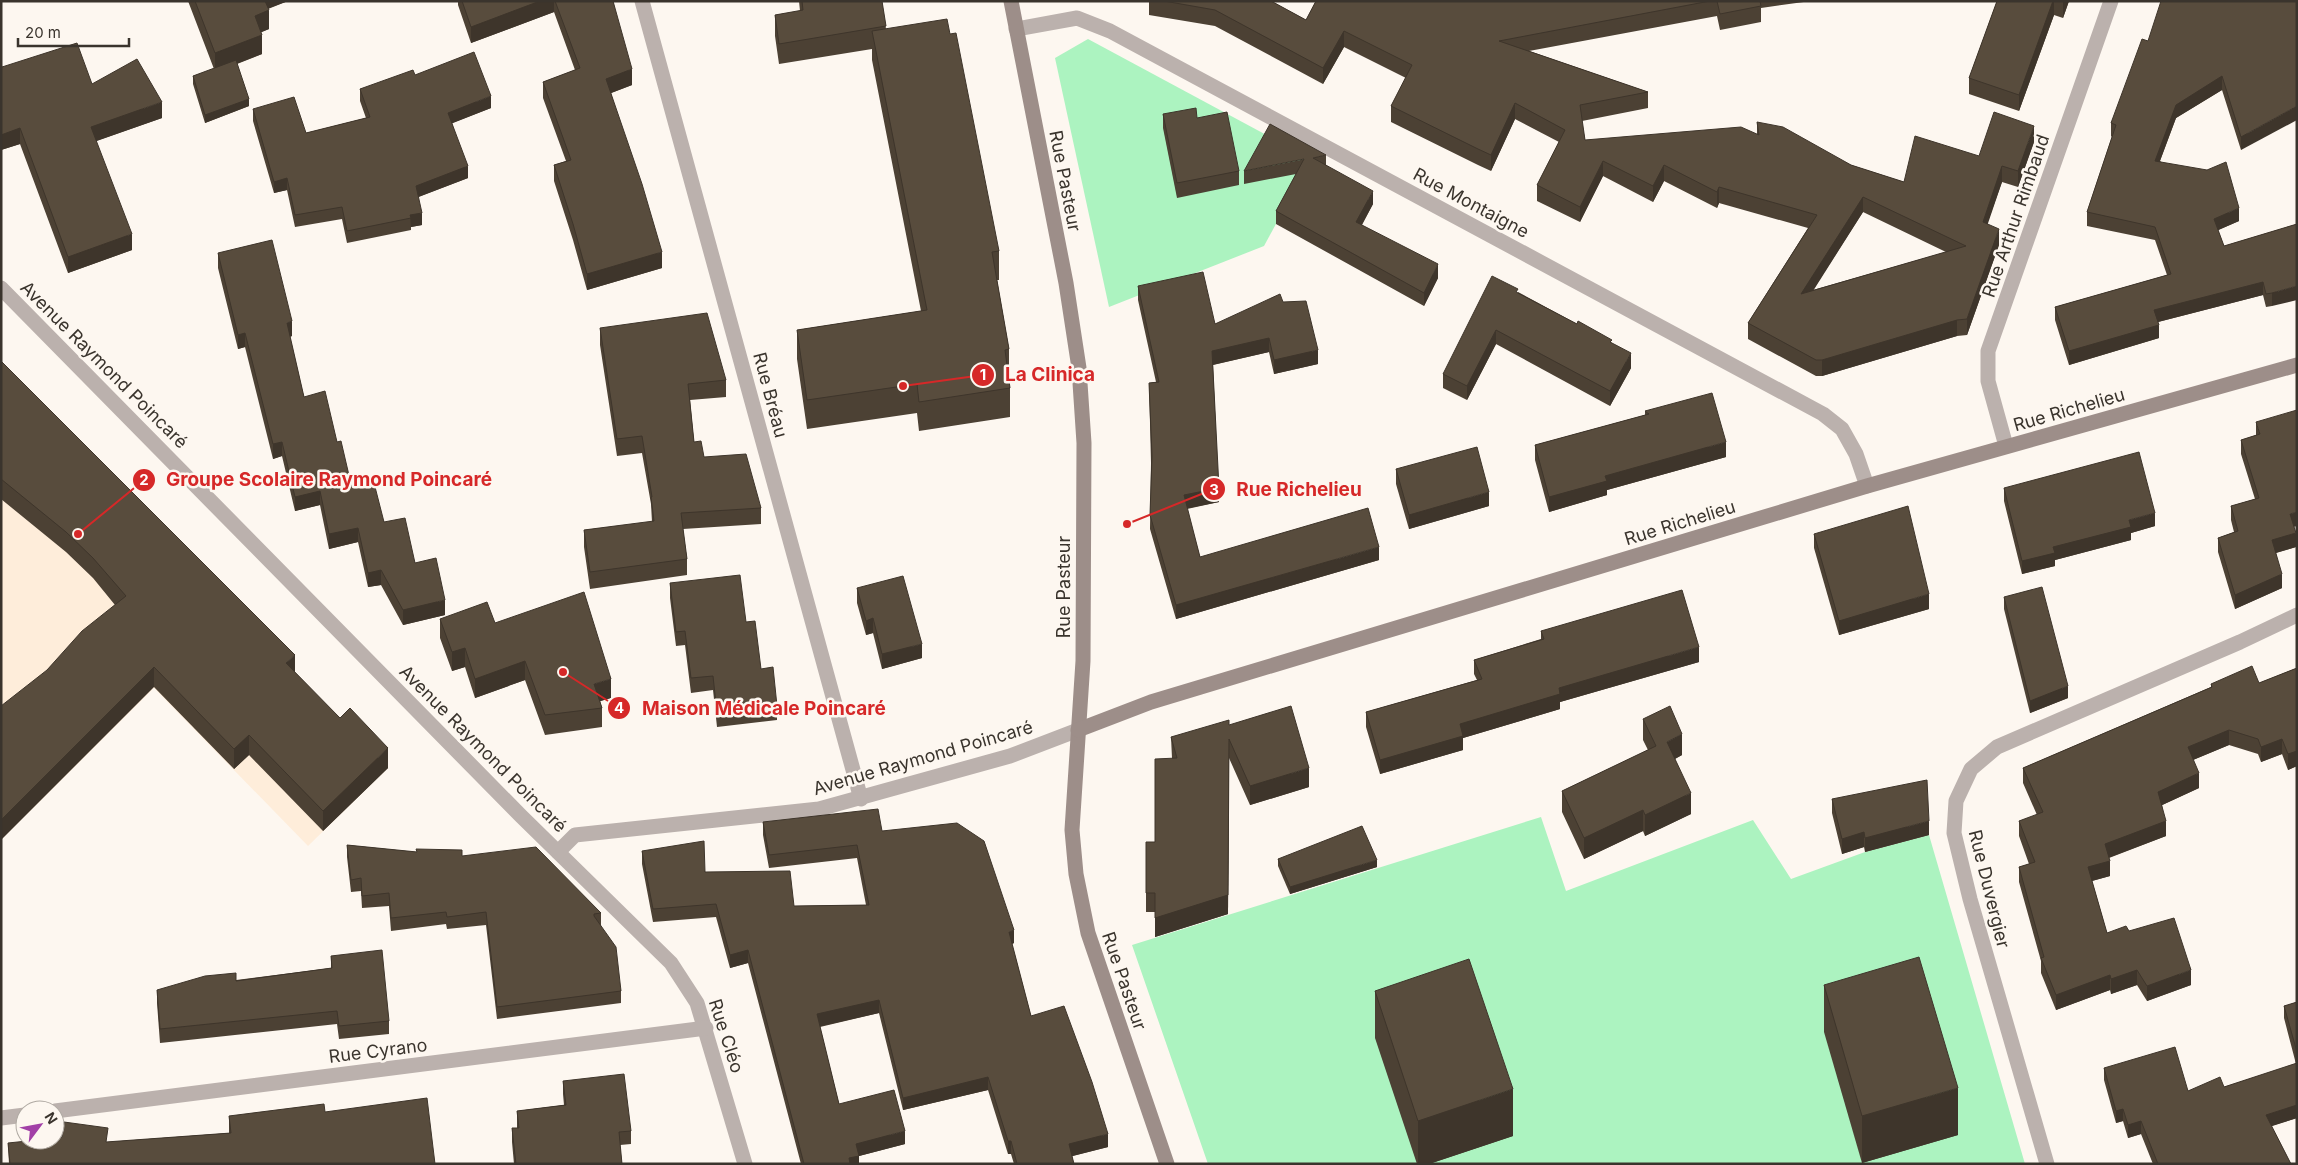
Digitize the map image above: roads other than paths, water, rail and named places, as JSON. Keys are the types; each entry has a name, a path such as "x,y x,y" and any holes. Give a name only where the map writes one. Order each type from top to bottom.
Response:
{"street":[{"name":"Rue Bréau","path":"642,1 861,799"},
{"name":"Rue Pasteur","path":"1011,1 1066,283 1079,368 1084,443 1083,661 1072,830 1079,891 1088,933 1167,1164"},
{"name":"Rue Arthur Rimbaud","path":"2006,446 1988,381 1988,351 2111,1"},
{"name":"Rue Montaigne","path":"1016,28 1062,19 1077,18 1088,21 1251,106 1823,414 1842,430 1856,454 1867,486"},
{"name":"Avenue Raymond Poincaré","path":"1,288 558,852 575,834 819,809 861,799 1010,756 1078,730"},
{"name":"Rue Richelieu","path":"1078,730 1151,702 1867,486 2297,365"},
{"name":"Rue Duvergier","path":"2047,1164 1970,899 1954,833 1956,801 1971,769 1997,747 2240,642 2297,615"},
{"name":"Rue Cléo","path":"558,852 671,963 697,1003 745,1164"},
{"name":"Rue Cyrano","path":"65,1111 706,1028"},
{"path":"1,1118 15,1116"}],"place":[{"name":"La Clinica","path":"903,386"},
{"name":"Rue Richelieu","path":"1127,524"},
{"name":"Groupe Scolaire Raymond Poincaré","path":"78,534"},
{"name":"Maison Médicale Poincaré","path":"563,672"}]}
